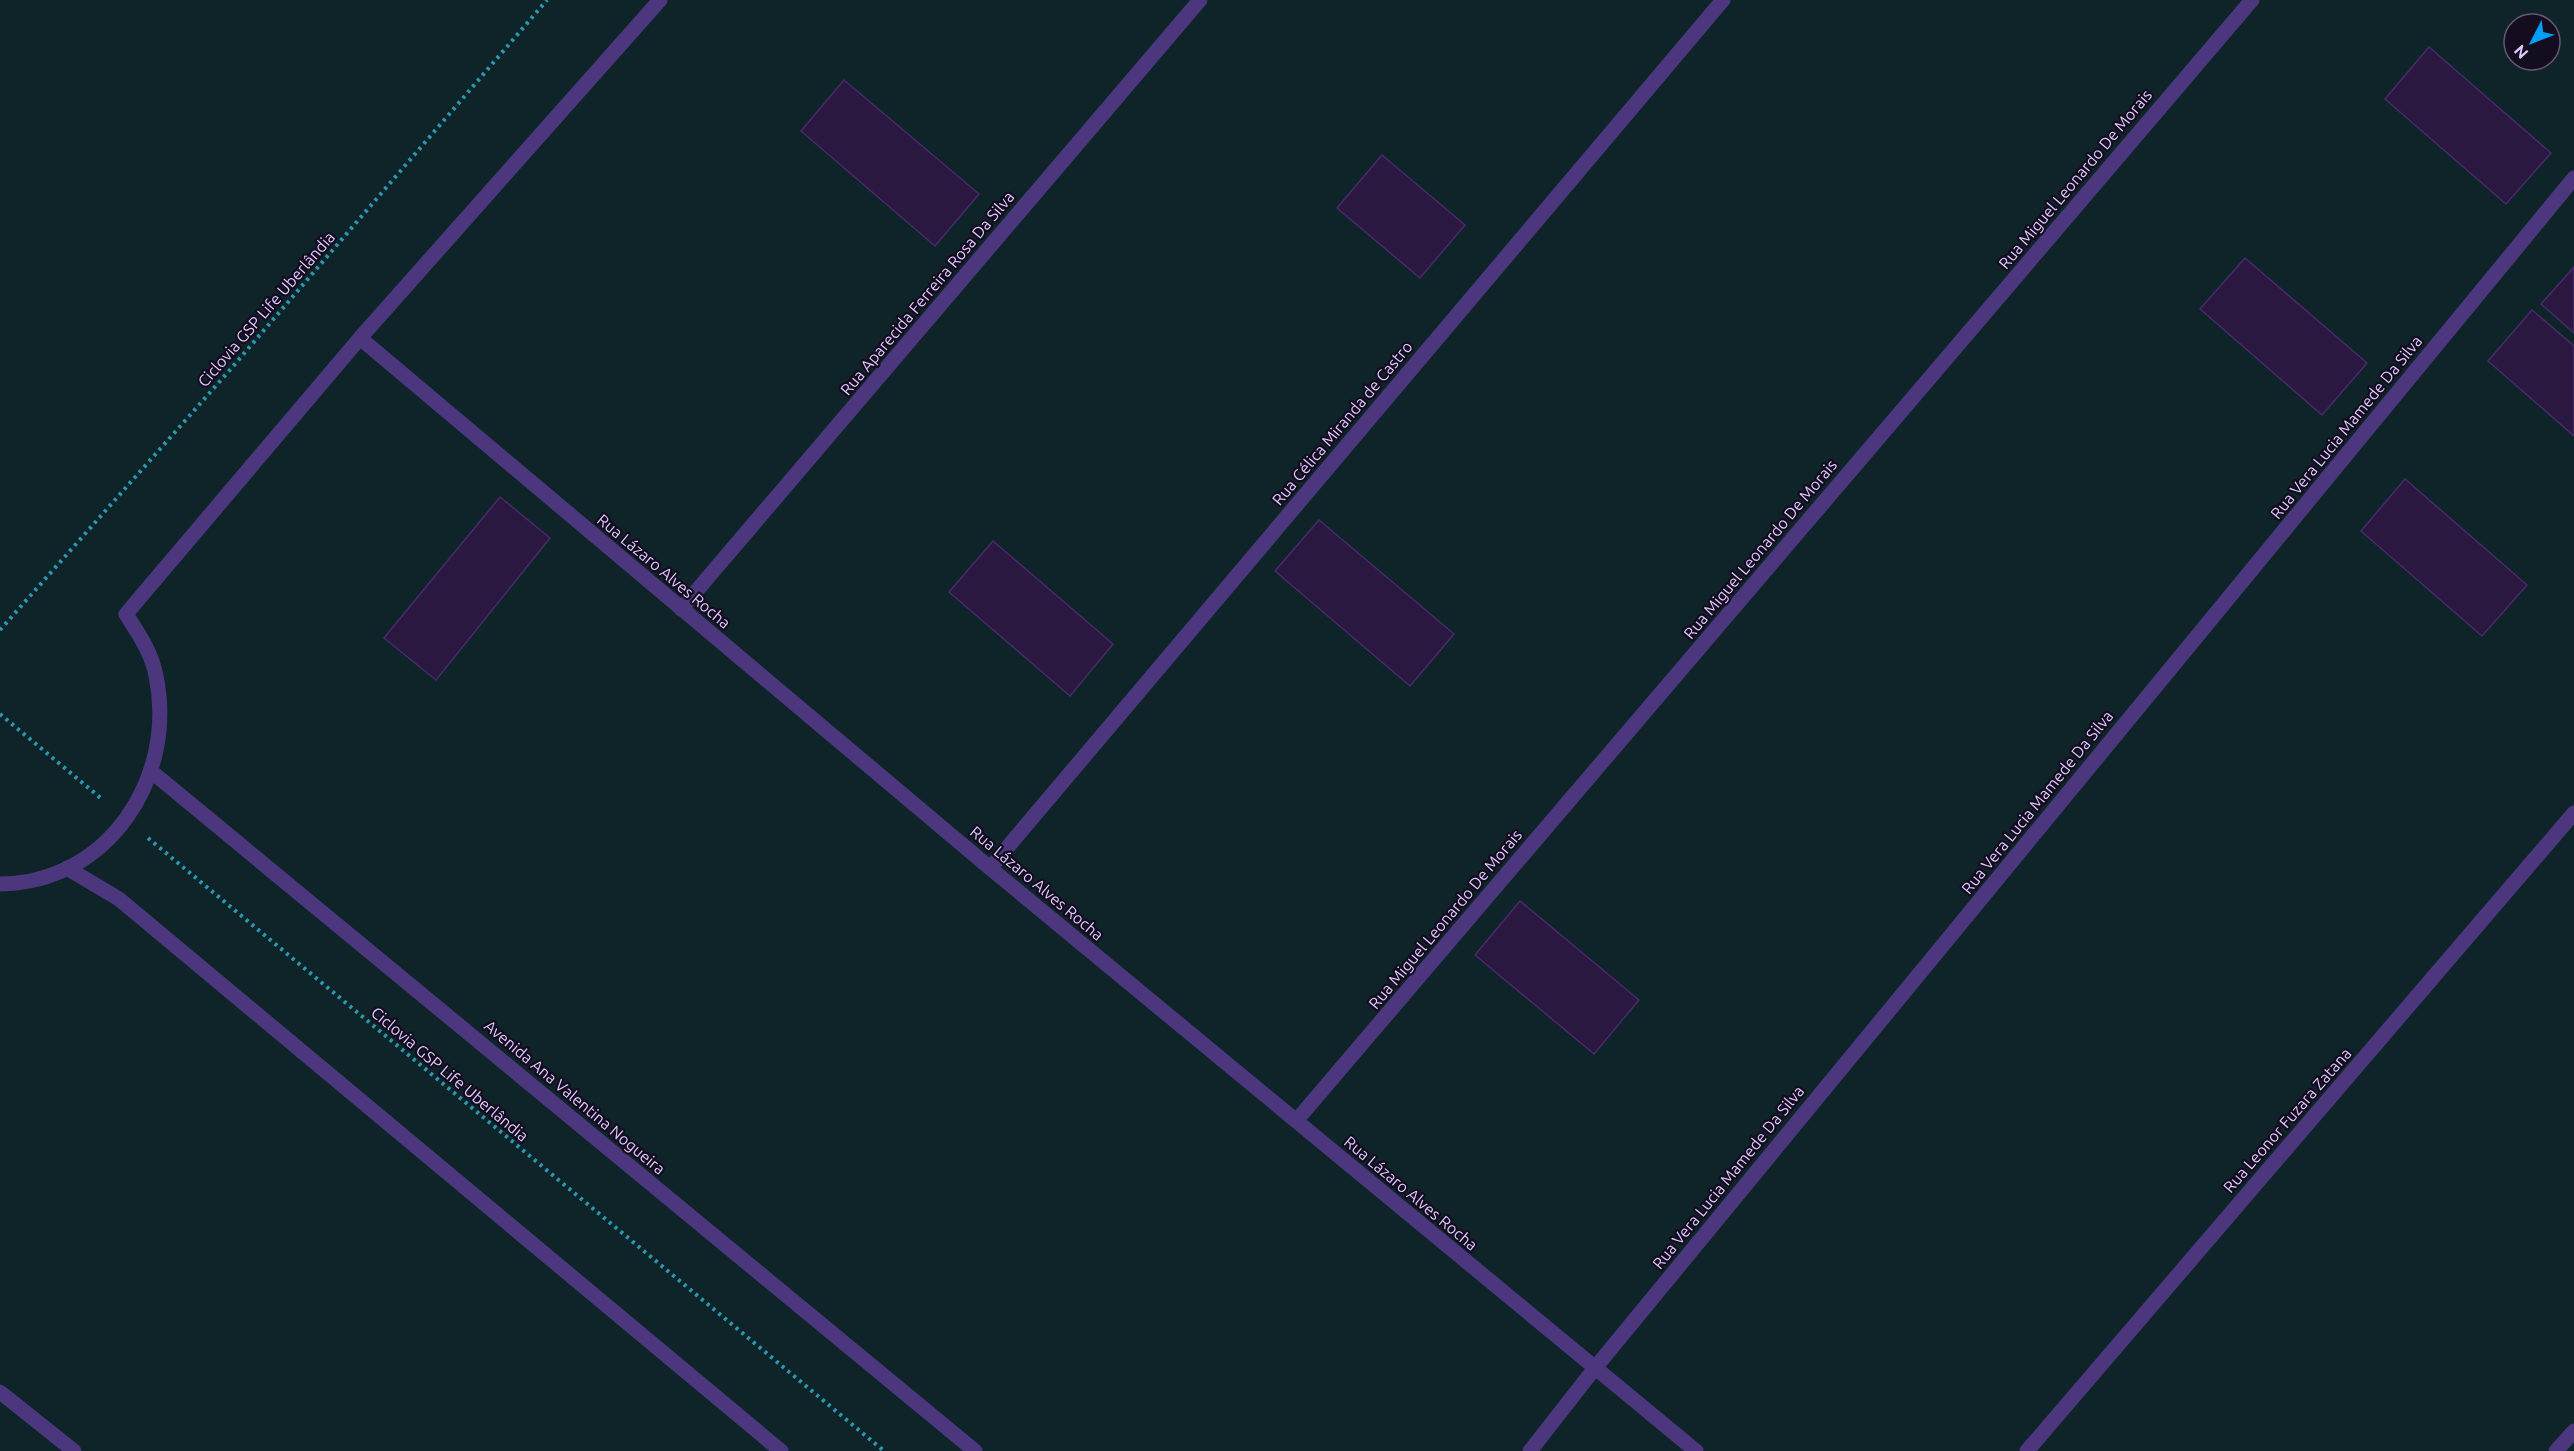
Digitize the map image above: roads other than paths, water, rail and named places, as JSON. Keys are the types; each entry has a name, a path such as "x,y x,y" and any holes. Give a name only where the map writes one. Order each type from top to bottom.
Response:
{"street":[{"path":"0,884 36,879 67,868 95,850 126,819 139,801 152,772 160,728 161,706 156,673 144,642 126,614 360,338 660,0"},
{"name":"Rua Aparecida Ferreira Rosa Da Silva","path":"681,609 1200,0"},
{"name":"Rua Célica Miranda de Castro","path":"990,868 1723,0"},
{"name":"Rua Miguel Leonardo De Morais","path":"1296,1121 2252,0"},
{"name":"Rua Vera Lucia Mamede Da Silva","path":"1530,1451 1594,1368 2574,178"},
{"name":"Rua Lázaro Alves Rocha","path":"360,338 990,868 1696,1451"},
{"name":"Avenida Ana Valentina Nogueira","path":"152,772 975,1451"},
{"name":"Rua Leonor Fuzara Zatana","path":"2026,1451 2574,813"},
{"path":"67,868 119,899 782,1451"},
{"path":"0,1392 74,1451"},
{"path":"2556,1451 2574,1431"}]}
